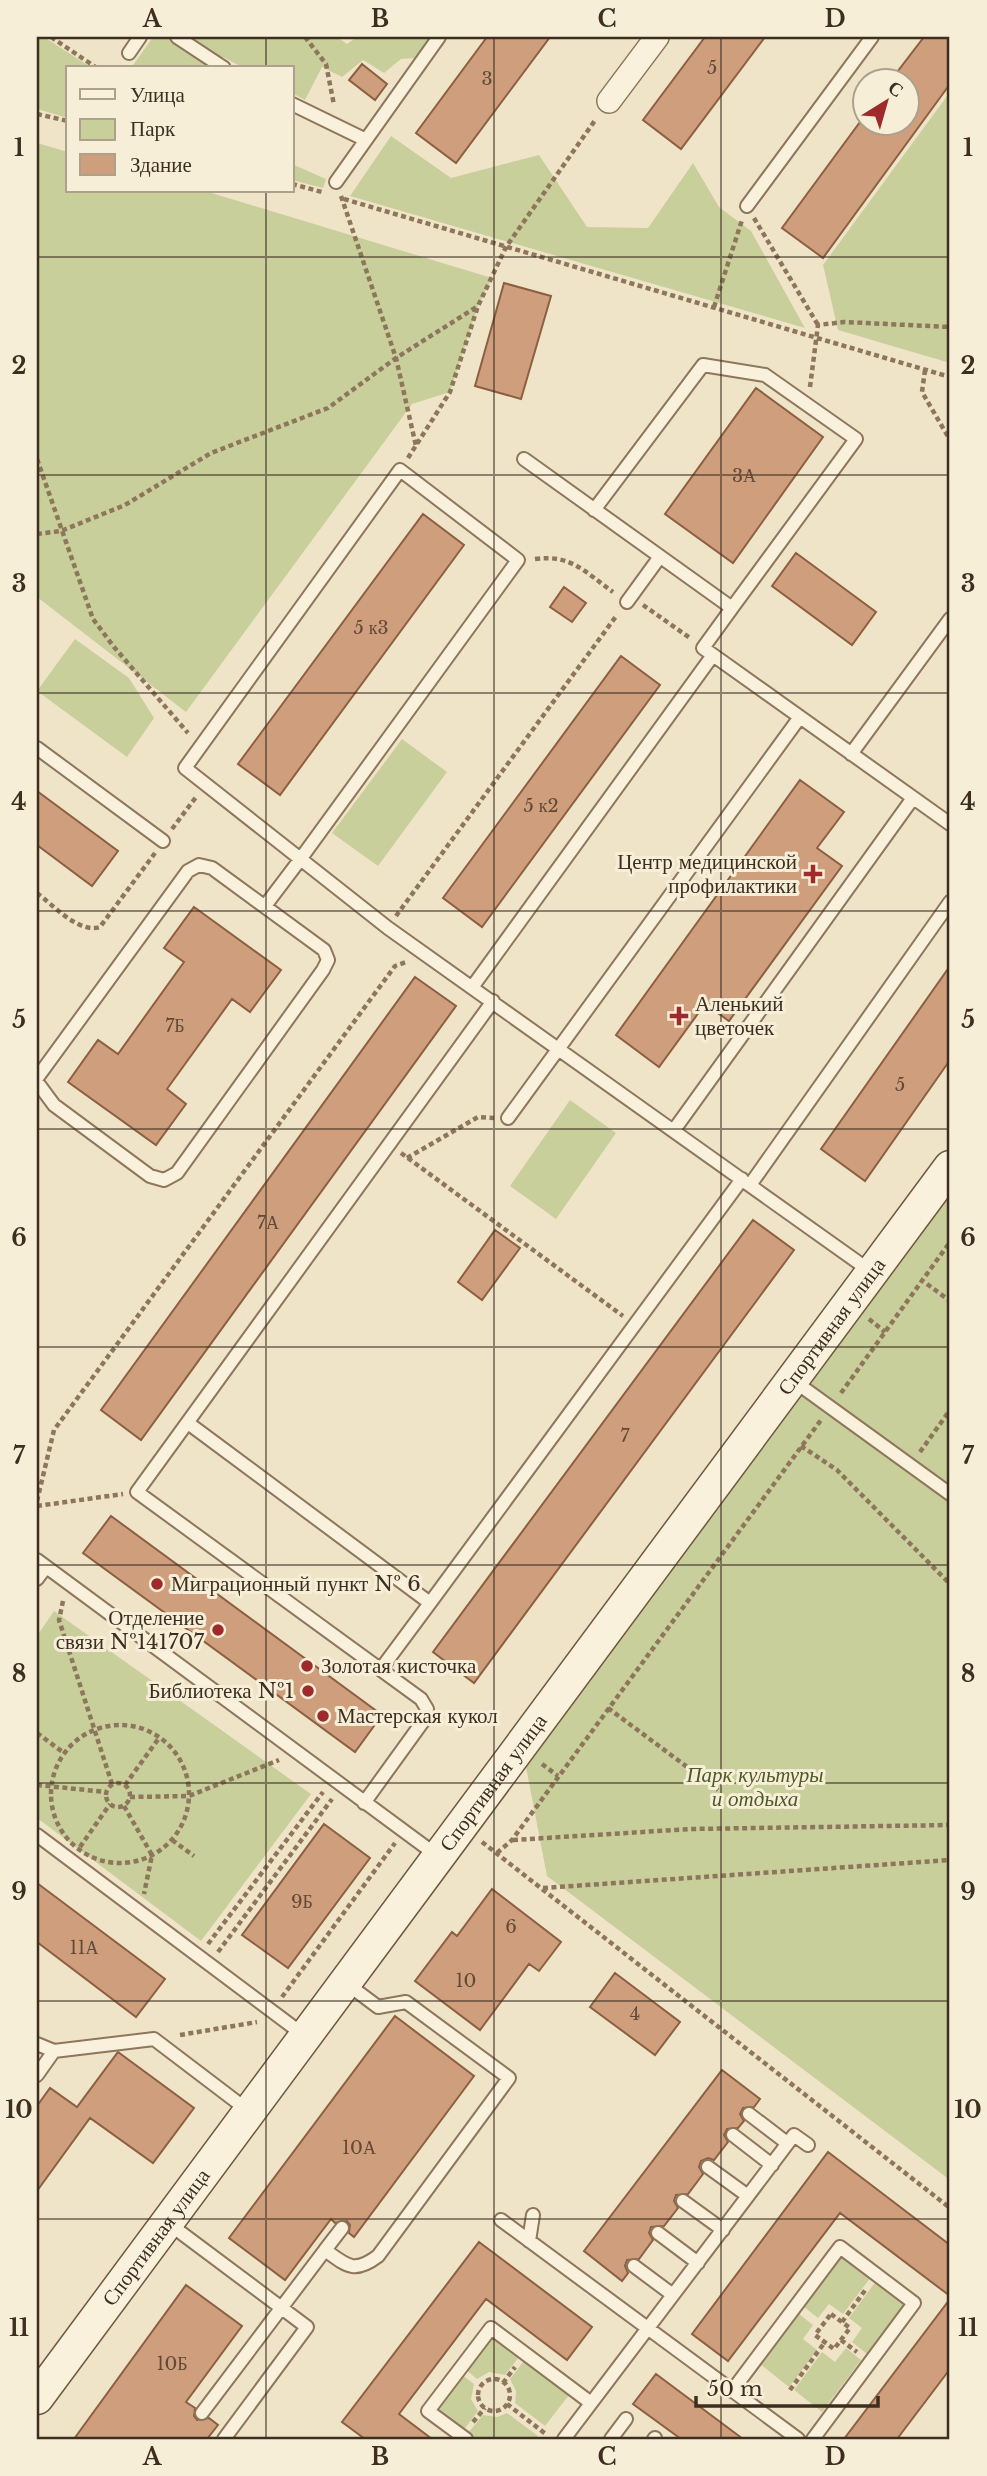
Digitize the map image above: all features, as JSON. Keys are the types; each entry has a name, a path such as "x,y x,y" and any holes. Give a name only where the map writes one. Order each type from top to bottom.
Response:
{"street":[{"path":"609,101 657,37"},
{"name":"Спортивная улица","path":"37,2398 250,2112 286,2022 346,1983 950,1167"}],"lane":[{"path":"129,53 141,37"},
{"path":"177,37 221,66"},
{"path":"336,182 439,37"},
{"path":"747,206 872,37"},
{"path":"294,105 366,140"},
{"path":"472,986 708,652 732,608 856,439 765,375 703,365 594,510"},
{"path":"524,459 732,608"},
{"path":"265,906 299,861 519,561 400,470 185,768 299,861 388,928 873,1273"},
{"path":"629,599 659,558"},
{"path":"851,754 950,619"},
{"path":"708,652 950,824"},
{"path":"508,1118 800,717"},
{"path":"37,748 163,841"},
{"path":"674,1130 913,798"},
{"path":"199,865 212,868 324,950 328,960 177,1173 164,1180 150,1175 54,1105 37,1080 188,871 199,865"},
{"path":"381,1669 635,1325 746,1182 950,902"},
{"path":"363,1803 424,1720 427,1709 421,1699 137,1492 493,1001"},
{"path":"794,1381 950,1494"},
{"path":"188,1423 430,1603"},
{"path":"37,1579 41,1563 296,1754 439,1857"},
{"path":"37,1835 286,2022"},
{"path":"325,2250 347,2266 364,2267 378,2256 509,2078 406,2003 378,2007 346,1983"},
{"path":"37,2044 54,2051 155,2039 250,2112"},
{"path":"37,2075 54,2051"},
{"path":"749,2114 788,2144"},
{"path":"733,2135 772,2165"},
{"path":"564,2439 794,2135 808,2146"},
{"path":"708,2168 748,2196"},
{"path":"683,2201 723,2230"},
{"path":"529,2241 533,2215"},
{"path":"500,2220 798,2439"},
{"path":"168,2223 307,2327 224,2439"},
{"path":"202,2413 342,2228"},
{"path":"658,2233 698,2263"},
{"path":"732,2391 840,2247 915,2303 813,2439"},
{"path":"634,2266 673,2295"},
{"path":"466,2439 428,2411 491,2328 591,2403"},
{"path":"611,2439 626,2419"}],"path":[{"path":"51,37 94,66"},
{"path":"305,37 326,64 338,126"},
{"path":"400,470 450,391 478,306 506,247 609,101"},
{"path":"37,114 66,121"},
{"path":"294,185 818,336 950,377"},
{"path":"342,198 396,358 416,446"},
{"path":"713,307 747,206"},
{"path":"747,206 818,325 808,405"},
{"path":"37,534 61,531 125,505 211,453 328,408 396,358 478,306"},
{"path":"818,325 844,322 950,327"},
{"path":"925,370 922,392 950,440"},
{"path":"37,459 93,619 146,686 201,746"},
{"path":"519,561 555,556 569,560 708,652"},
{"path":"388,928 629,599"},
{"path":"37,893 81,926 92,930 100,927 206,784"},
{"path":"137,1492 37,1504 54,1430 395,966 427,955"},
{"path":"407,1158 478,1117 508,1118"},
{"path":"388,1143 635,1325"},
{"path":"496,1853 512,1840 950,1242"},
{"path":"927,1284 950,1301"},
{"path":"869,1319 885,1332"},
{"path":"910,1465 950,1410"},
{"path":"801,1446 837,1471 950,1584"},
{"path":"66,1582 59,1620 97,1729 112,1784"},
{"path":"608,1708 718,1790"},
{"path":"124,1725 148,1731 172,1749 183,1766 189,1796 185,1817 172,1840 152,1855 122,1863 107,1862 79,1849 57,1823 51,1797 52,1784 64,1753 97,1729 124,1725"},
{"path":"37,1733 64,1753"},
{"path":"125,1785 159,1738"},
{"path":"130,1797 189,1796 296,1754"},
{"path":"542,1763 558,1776"},
{"path":"204,1960 284,1864 337,1783"},
{"path":"204,1960 337,1783"},
{"path":"37,1785 52,1784 106,1792"},
{"path":"112,1784 125,1785"},
{"path":"106,1792 112,1784"},
{"path":"125,1785 130,1797"},
{"path":"106,1792 110,1804"},
{"path":"124,1806 130,1797"},
{"path":"79,1849 110,1804"},
{"path":"110,1804 124,1806"},
{"path":"124,1806 152,1855 140,1912"},
{"path":"512,1840 691,1829 950,1825"},
{"path":"155,2039 286,2022 403,1832"},
{"path":"476,1838 950,2208"},
{"path":"172,1840 194,1856"},
{"path":"541,1888 950,1860"},
{"path":"284,1864 290,1869"},
{"path":"842,2322 877,2275"},
{"path":"831,2315 842,2322 850,2328 834,2349 815,2335 831,2315"},
{"path":"790,2390 825,2342"},
{"path":"495,2379 503,2383 510,2395 507,2404 499,2410 485,2408 479,2399 482,2385 495,2379"},
{"path":"507,2404 554,2439"}],"green space":[{"path":"37,37 44,37 89,66 66,66 66,117 37,109"},
{"path":"153,37 337,37 347,44 357,37 432,37 416,58 401,59 384,73 363,60 342,77 322,67 305,100 294,94 294,66 240,66 223,57 217,66 132,66"},
{"path":"950,92 950,363 838,330 823,265"},
{"path":"391,136 451,178 539,155 587,227 648,228 693,163 719,207 751,231 805,328 350,196"},
{"path":"37,143 66,151 66,192 208,192 492,278 478,306 450,392 412,404 186,712 37,597"},
{"path":"294,165 326,179 323,188 294,181"},
{"path":"75,639 129,678 154,718 127,757 37,691"},
{"path":"402,739 447,772 378,866 332,833"},
{"path":"570,1100 616,1133 556,1219 510,1186"},
{"name":"Парк культуры и отдыха","path":"950,1191 950,2180 547,1876 526,1767"},
{"path":"54,1611 311,1794 201,1941 37,1818 37,1636"},
{"path":"841,2255 871,2277 843,2314 829,2304 818,2318 803,2306"},
{"path":"876,2281 905,2303 867,2354 852,2342 862,2328 849,2318"},
{"path":"798,2313 813,2325 803,2339 817,2350 789,2387 760,2364"},
{"path":"491,2335 519,2357 505,2375 489,2372 477,2379 465,2369"},
{"path":"846,2348 861,2360 822,2412 794,2390 822,2352 835,2362"},
{"path":"524,2361 569,2395 545,2426 515,2403 516,2391 510,2379"},
{"path":"461,2374 474,2384 471,2399 478,2411 463,2431 434,2409"},
{"path":"507,2413 538,2436 535,2439 474,2439 467,2434 483,2415 497,2417"}],"building":[{"path":"487,37 550,37 456,163 416,133"},
{"path":"705,37 765,37 681,149 643,120"},
{"path":"924,37 950,37 950,84 920,125 920,66 902,66"},
{"path":"362,64 387,84 375,100 349,80"},
{"path":"850,136 912,136 823,258 782,228"},
{"path":"504,283 551,296 521,399 475,386"},
{"path":"756,388 823,437 733,563 665,514"},
{"path":"423,514 464,545 280,795 238,764"},
{"path":"796,553 876,612 852,645 772,586"},
{"path":"564,587 586,603 572,622 550,607"},
{"path":"621,656 660,685 482,927 443,898"},
{"path":"800,780 844,812 817,848 842,866 729,1021 705,1004 659,1067 616,1035"},
{"path":"37,791 118,851 92,886 37,845"},
{"path":"194,907 281,970 250,1012 232,999 167,1089 186,1104 156,1145 68,1082 98,1040 118,1054 184,962 164,948"},
{"path":"950,966 950,1060 865,1181 821,1149"},
{"path":"415,977 456,1006 141,1440 101,1410"},
{"path":"753,1220 794,1250 474,1683 433,1652"},
{"path":"495,1230 520,1248 482,1300 458,1282"},
{"path":"111,1516 382,1715 355,1752 83,1553"},
{"path":"324,1824 370,1858 288,1968 242,1935"},
{"path":"37,1883 165,1979 136,2017 37,1942"},
{"path":"492,1889 561,1942 539,1971 529,1964 480,2030 415,1981 452,1932 457,1936"},
{"path":"615,1973 680,2022 655,2055 590,2007"},
{"path":"395,2016 474,2076 354,2237 349,2233 350,2225 347,2221 335,2223 331,2219 285,2280 229,2238"},
{"path":"118,2052 194,2108 153,2163 90,2118 37,2191 37,2106 50,2088 77,2107"},
{"path":"722,2070 760,2099 754,2107 743,2108 740,2114 744,2121 738,2128 727,2129 724,2135 728,2142 714,2160 708,2158 701,2161 699,2167 703,2174 688,2194 676,2195 674,2201 678,2208 664,2226 651,2227 649,2233 653,2240 639,2259 627,2260 625,2266 628,2273 622,2281 584,2251"},
{"path":"828,2152 950,2245 950,2296 840,2213 728,2361 692,2334"},
{"path":"479,2242 592,2327 567,2360 486,2299 399,2414 432,2439 365,2439 342,2422"},
{"path":"186,2285 242,2326 186,2402 195,2408 194,2416 197,2420 209,2418 218,2425 207,2439 74,2439"},
{"path":"950,2299 950,2369 897,2439 844,2439"},
{"path":"656,2374 743,2439 681,2439 633,2404"}],"place":[{"name":"Центр медицинской профилактики","path":"813,874"},
{"name":"Аленький цветочек","path":"679,1016"},
{"name":"Миграционный пункт № 6","path":"157,1584"},
{"name":"Отделение связи №141707","path":"218,1630"},
{"name":"Золотая кисточка","path":"307,1666"},
{"name":"Библиотека №1","path":"308,1691"},
{"name":"Мастерская кукол","path":"323,1716"}]}
